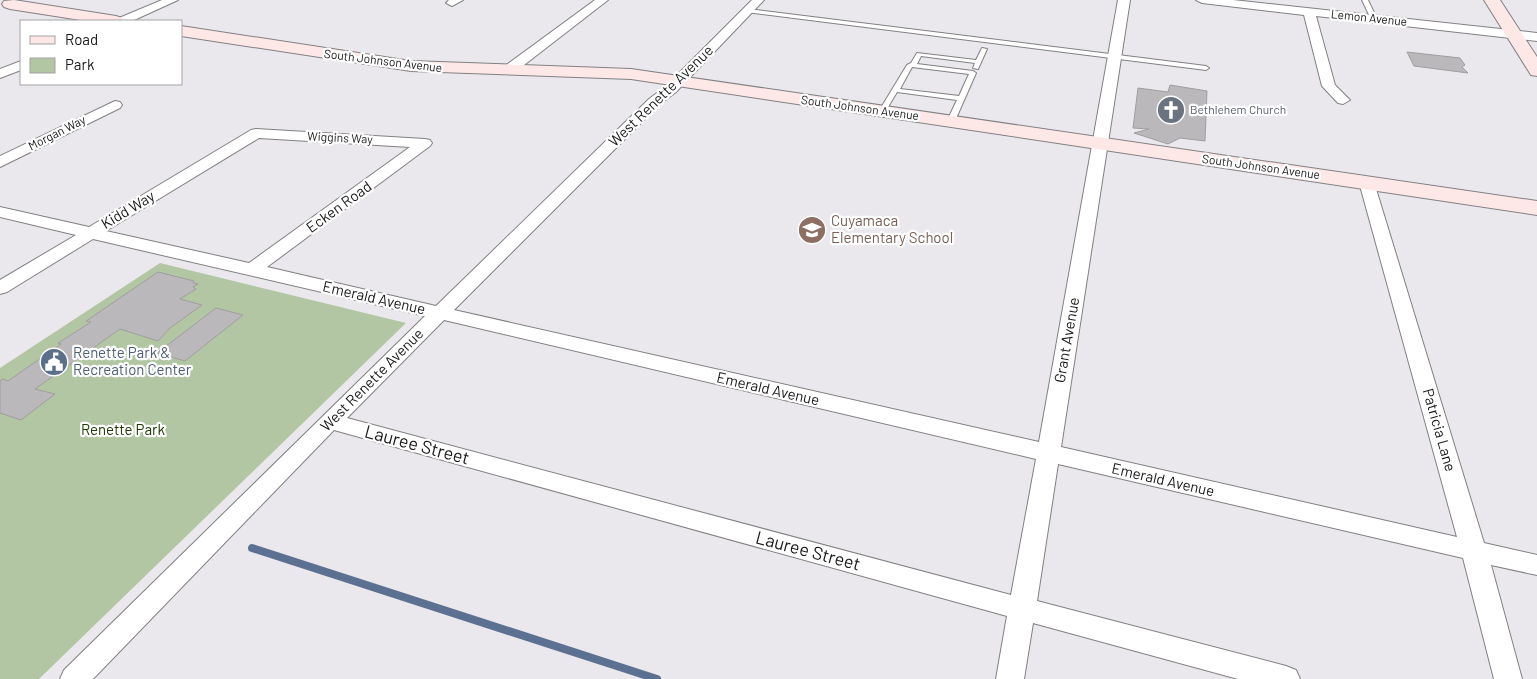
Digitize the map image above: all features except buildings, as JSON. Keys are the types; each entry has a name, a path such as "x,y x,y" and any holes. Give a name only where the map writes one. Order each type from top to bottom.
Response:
{"street":[{"path":"125,20 172,0"},
{"path":"510,69 602,0"},
{"name":"Grant Avenue","path":"1010,679 1047,454 1102,143 1124,0"},
{"name":"Lemon Avenue","path":"1202,0 1537,37"},
{"path":"1492,0 1537,71"},
{"path":"10,4 110,20"},
{"name":"West Renette Avenue","path":"74,679 438,313 649,107 680,80 753,5"},
{"path":"1309,12 1329,86 1343,100"},
{"name":"South Johnson Avenue","path":"182,31 412,66 444,69 596,70 680,80 1537,208"},
{"path":"0,74 20,65"},
{"name":"Morgan Way","path":"0,162 115,105"},
{"name":"Wiggins Way","path":"256,133 425,143"},
{"name":"Kidd Way","path":"0,288 256,133"},
{"name":"Ecken Road","path":"252,270 425,143"},
{"name":"Patricia Lane","path":"1367,182 1474,551 1508,679"},
{"name":"Emerald Avenue","path":"0,212 1537,566"},
{"name":"Lauree Street","path":"330,421 1286,679"}],"lane":[{"path":"1366,0 1374,19"},
{"path":"753,5 1206,68"},
{"path":"951,121 984,49"},
{"path":"883,111 910,65 913,65 919,54 978,62"},
{"path":"913,65 973,73"},
{"path":"895,90 962,99"}],"green space":[{"name":"Renette Park","path":"160,263 406,323 39,679 0,679 0,368"}],"waterway":[{"path":"252,548 657,679"}],"place":[{"name":"Bethlehem Church","path":"1171,110"},
{"name":"Cuyamaca Elementary School","path":"812,230"},
{"name":"Renette Park & Recreation Center","path":"54,362"}]}
